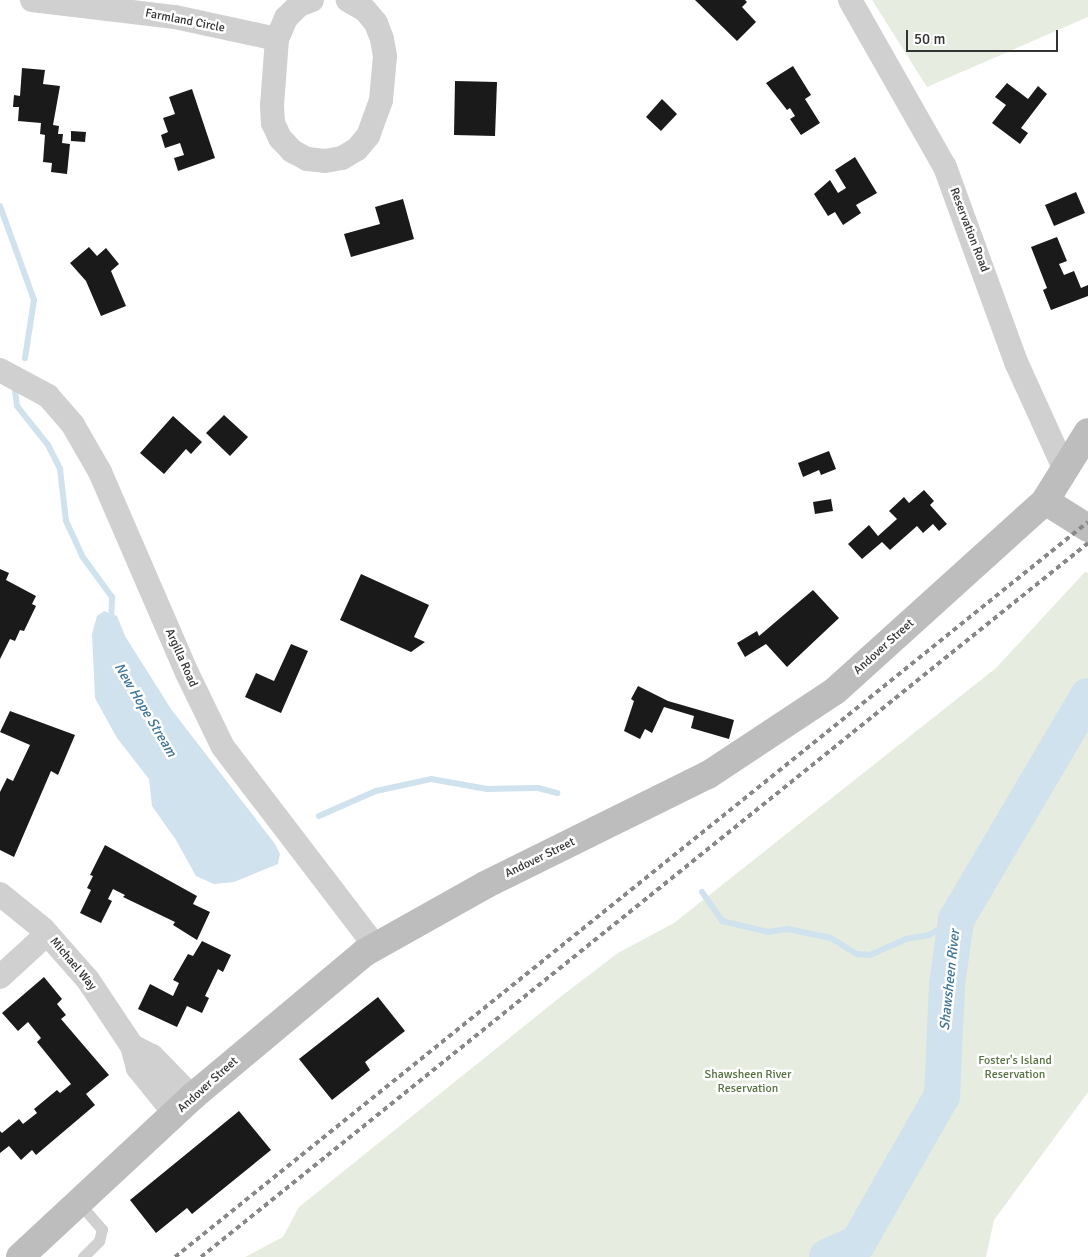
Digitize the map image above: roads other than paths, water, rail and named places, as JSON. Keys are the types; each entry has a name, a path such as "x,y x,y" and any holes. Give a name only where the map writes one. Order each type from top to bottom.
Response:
{"main road":[{"name":"Andover Street","path":"20,1257 184,1106 376,947 485,885 708,775 835,691 1045,500 1088,432"},
{"path":"1045,500 1088,528"}],"street":[{"name":"Farmland Circle","path":"32,0 174,17 277,39"},
{"path":"312,0 299,5 286,18 277,39 271,96 273,123 280,138 292,151 308,159 325,161 342,158 356,149 368,136 382,100 384,79 382,39 376,23 366,10 348,0"},
{"name":"Reservation Road","path":"850,0 945,167 1016,362 1065,470"},
{"name":"Argilla Road","path":"0,370 48,396 73,424 100,472 187,673 223,747 376,947"},
{"name":"Michael Way","path":"0,894 48,934 88,980 132,1046 138,1068 184,1106"},
{"path":"0,977 48,934"}],"lane":[{"path":"79,1203 102,1229 99,1241 83,1257"}],"water":[{"path":"104,611 117,616 125,636 171,709 275,844 280,854 278,864 234,882 214,884 196,876 176,840 152,806 149,779 117,738 95,698 92,634 97,616"}],"waterway":[{"name":"New Hope Stream","path":"0,206 34,300 25,358"},
{"name":"New Hope Stream","path":"15,391 17,406 48,445 60,469 66,521 82,556 112,597 111,621"},
{"name":"Shawsheen River","path":"827,1257 858,1243 942,1096 947,985 956,920 1088,696"},
{"name":"New Hope Stream","path":"319,816 376,791 431,779 487,789 538,788 557,793"},
{"name":"New Hope Stream","path":"702,892 722,921 768,932 788,929 831,938 857,954 870,955 906,939 929,935 956,920"}],"railway":[{"path":"175,1257 1088,522"},
{"path":"201,1257 1088,543"}],"park label":[{"name":"Foster's Island Reservation","path":"1015,1068"},
{"name":"Shawsheen River Reservation","path":"748,1082"}]}
